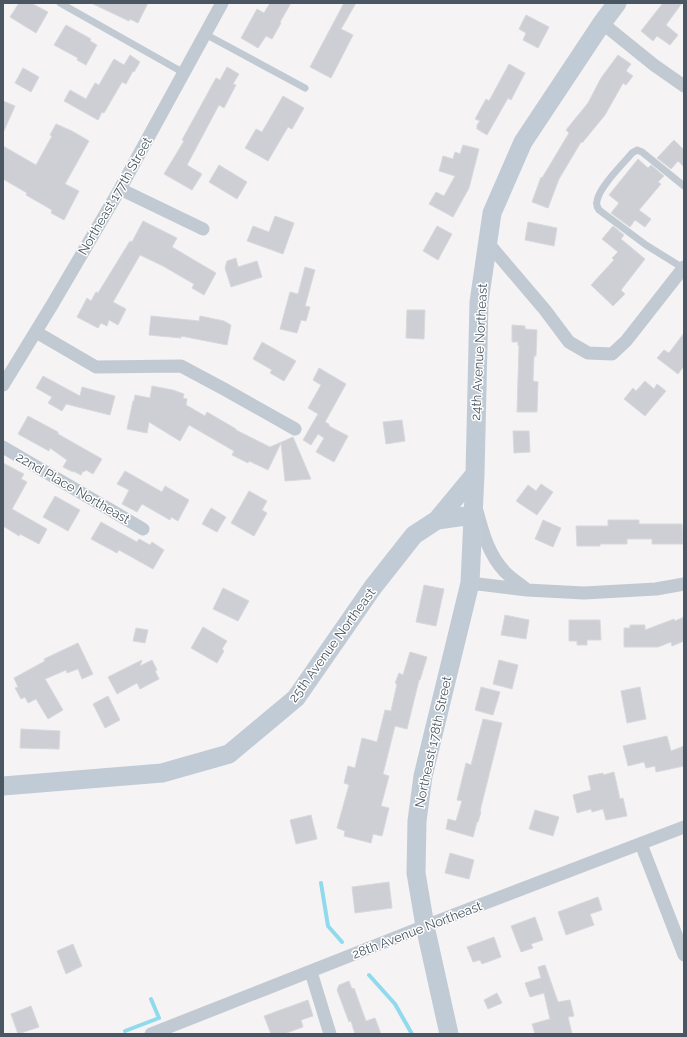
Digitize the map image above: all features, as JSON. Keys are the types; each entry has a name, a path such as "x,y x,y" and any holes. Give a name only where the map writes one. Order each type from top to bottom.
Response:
{"main road":[{"name":"24th Avenue Northeast","path":"474,474 479,302 492,213 523,142 602,23 617,3"},
{"name":"Northeast 178th Street","path":"449,1034 425,926 416,873 417,821 424,776 470,583 474,474"},
{"name":"25th Avenue Northeast","path":"3,786 162,773 229,754 296,698 374,587 414,535 437,520 474,474"},
{"name":"25th Avenue Northeast","path":"437,520 473,515"}],"street":[{"name":"Northeast 177th Street","path":"3,385 120,189 222,3"},
{"path":"602,23 654,65 684,86"},
{"path":"120,189 203,229"},
{"path":"488,243 545,310 569,342 588,353 612,354 626,341 684,268"},
{"path":"36,332 96,367 181,366 295,429"},
{"name":"22nd Place Northeast","path":"3,447 142,529"},
{"path":"474,496 483,531 492,555 506,573 527,590"},
{"path":"470,583 527,590 584,593 656,589 684,584"},
{"name":"28th Avenue Northeast","path":"151,1034 425,926 684,827"},
{"path":"641,844 684,955"},
{"path":"311,972 330,1034"}],"lane":[{"path":"60,3 184,73"},
{"path":"205,34 305,88"},
{"path":"684,186 642,152 636,150 601,189 597,200 597,206 599,210 646,245 684,268"}],"building":[{"path":"19,3 31,3 48,12 36,33 10,17"},
{"path":"91,3 148,3 138,23 130,19 129,21"},
{"path":"270,3 291,3 272,39 266,36 258,48 241,38 257,9 264,13"},
{"path":"344,3 356,3 341,29 353,35 331,78 310,67"},
{"path":"663,3 682,3 666,25 678,35 670,45 657,36 653,41 641,31"},
{"path":"526,15 549,27 538,48 523,40 526,33 519,29"},
{"path":"66,25 91,39 90,41 97,45 86,65 77,60 78,58 54,45"},
{"path":"130,55 140,62 126,84 122,82 104,113 102,112 98,120 64,101 70,90 86,99 95,83 99,85 114,59 124,65"},
{"path":"618,55 631,64 626,71 633,76 626,85 623,83 605,115 582,143 581,142 559,179 548,208 532,202 541,177 542,178 569,133 566,130 588,103 601,78"},
{"path":"509,64 525,73 511,100 508,98 487,135 477,129 477,125 480,121 475,119 486,99 489,101"},
{"path":"227,67 239,74 233,84 236,85 224,108 219,105 187,165 202,174 192,190 164,174 184,141 182,140 216,78 220,80"},
{"path":"23,68 39,77 31,92 15,83"},
{"path":"283,96 304,108 292,129 288,127 268,161 245,148 256,129 262,132"},
{"path":"3,101 15,106 3,133"},
{"path":"56,124 89,141 65,184 79,191 64,220 51,213 52,210 26,195 27,193 3,179 3,146 36,165 52,136 50,135"},
{"path":"674,140 684,150 684,167 678,161 671,169 657,158"},
{"path":"463,145 479,149 469,188 453,217 429,204 436,192 444,196 455,176 439,171 443,156 453,159 455,152 460,154"},
{"path":"638,159 648,168 651,165 664,176 658,182 661,184 639,210 651,219 645,227 635,220 630,227 611,213 619,203 609,195"},
{"path":"219,165 247,182 237,199 209,182"},
{"path":"275,216 294,223 283,254 247,241 253,226 269,232"},
{"path":"143,221 177,238 172,247 216,273 204,295 192,288 194,284 140,255 113,302 126,309 118,325 109,320 107,326 101,323 98,328 77,317 87,298 91,301 96,292 98,293 130,241 132,242"},
{"path":"528,222 557,228 554,246 525,240"},
{"path":"437,226 452,234 438,260 423,251"},
{"path":"613,226 624,235 621,239 645,259 621,290 625,294 613,306 591,285 614,260 612,258 618,252 602,239"},
{"path":"236,258 238,267 257,261 262,277 231,287 225,268 227,261"},
{"path":"305,267 315,270 305,306 310,307 306,321 301,320 297,333 280,329 290,292 298,294"},
{"path":"407,310 425,310 424,339 406,338"},
{"path":"151,316 199,321 200,316 224,321 231,325 227,345 181,336 181,338 149,335"},
{"path":"512,325 525,326 525,329 537,330 533,381 538,382 537,412 517,412 519,346 518,342 512,342"},
{"path":"684,333 684,366 678,374 657,358 664,350 669,353"},
{"path":"262,342 296,361 284,381 270,373 272,370 253,359"},
{"path":"319,368 346,384 325,422 329,424 329,426 348,436 334,462 316,452 324,438 318,434 311,445 303,440 318,414 308,408 321,385 313,380"},
{"path":"43,376 80,396 82,387 115,396 110,415 66,404 62,411 48,403 52,397 36,388"},
{"path":"645,381 654,389 657,384 666,391 645,416 624,399 633,388 636,391"},
{"path":"152,386 173,390 184,394 183,398 187,399 186,405 205,416 207,412 236,430 270,447 293,437 311,479 285,481 281,443 268,470 249,461 248,463 232,455 234,451 189,425 180,441 149,422 147,433 127,429 135,395 150,398"},
{"path":"28,416 58,432 58,434 102,459 93,474 86,470 84,472 83,471 81,475 63,467 67,460 50,448 49,451 18,434"},
{"path":"402,420 405,441 386,444 383,422"},
{"path":"513,431 529,431 530,452 514,453"},
{"path":"3,463 24,474 21,479 27,482 12,509 47,529 39,544 20,534 19,536 3,526"},
{"path":"125,471 162,492 165,486 189,500 178,521 171,517 170,520 142,504 137,512 122,504 129,490 117,484"},
{"path":"541,484 553,492 537,515 516,501 528,485 536,491"},
{"path":"249,491 267,501 262,510 267,513 254,536 231,523"},
{"path":"55,496 80,510 68,531 43,517"},
{"path":"211,508 226,517 217,532 202,524"},
{"path":"543,520 561,528 553,547 535,539"},
{"path":"608,520 639,520 639,524 682,524 683,544 652,544 652,539 627,539 627,544 577,546 576,526 608,526"},
{"path":"101,522 137,542 139,539 150,545 152,542 164,550 153,569 119,550 117,553 91,539"},
{"path":"424,585 444,589 436,626 416,622"},
{"path":"223,588 249,601 238,621 213,609"},
{"path":"505,615 529,620 526,639 501,635"},
{"path":"684,617 684,641 672,646 671,642 658,647 624,647 624,628 630,628 630,625 645,625 645,630 674,619 675,621"},
{"path":"569,620 600,620 601,640 587,640 587,645 577,645 577,641 569,641"},
{"path":"203,627 227,641 222,649 224,651 217,663 191,648"},
{"path":"136,628 148,630 145,643 133,641"},
{"path":"78,643 93,674 82,679 78,669 67,673 66,670 45,679 63,710 48,719 36,699 28,703 25,697 21,699 15,688 18,687 14,678 45,661 44,659"},
{"path":"410,652 427,657 419,680 407,729 395,726 383,774 389,776 381,806 389,808 382,836 373,834 371,843 344,836 345,831 337,828 349,785 344,783 348,766 355,768 362,738 377,742 385,710 391,711 397,684 395,683 399,673 403,675"},
{"path":"142,660 140,666 152,660 157,670 155,671 159,679 140,689 137,683 117,694 108,677"},
{"path":"499,660 518,665 512,689 493,684"},
{"path":"481,687 500,692 493,715 475,710"},
{"path":"640,687 646,719 627,723 621,691"},
{"path":"108,696 120,720 105,728 93,704"},
{"path":"483,719 502,723 480,811 481,812 473,837 446,829 448,819 456,821 462,801 457,800 466,763 471,765"},
{"path":"21,729 60,731 59,749 20,748"},
{"path":"667,736 671,751 684,746 684,766 656,772 655,766 646,768 644,762 628,766 623,746"},
{"path":"614,772 620,799 623,798 627,816 606,820 603,809 592,812 591,809 577,813 573,795 591,790 588,776 603,773 603,775"},
{"path":"535,810 559,817 553,836 529,829"},
{"path":"311,815 317,839 296,844 290,820"},
{"path":"450,853 474,860 469,879 445,873"},
{"path":"389,882 392,908 355,913 352,887"},
{"path":"598,897 602,910 590,914 594,925 566,935 558,912"},
{"path":"535,917 543,940 531,944 533,948 521,952 511,926"},
{"path":"494,937 501,957 482,964 480,960 473,962 467,947"},
{"path":"73,944 82,966 66,974 57,951"},
{"path":"545,965 558,1002 570,1000 574,1016 568,1017 572,1034 535,1034 532,1024 550,1019 544,993 530,997 525,983 541,978 538,967"},
{"path":"349,981 352,989 354,988 366,1021 375,1018 381,1034 355,1034 351,1021 349,1022 337,990 339,985"},
{"path":"497,993 502,1003 488,1009 484,1000"},
{"path":"308,1000 313,1016 301,1020 303,1027 284,1034 271,1034 264,1016"},
{"path":"31,1006 39,1027 18,1034 11,1014"}],"waterway":[{"path":"321,883 328,926 342,942"},
{"path":"369,975 395,1004 412,1034"},
{"path":"125,1031 159,1018 151,999"}]}
